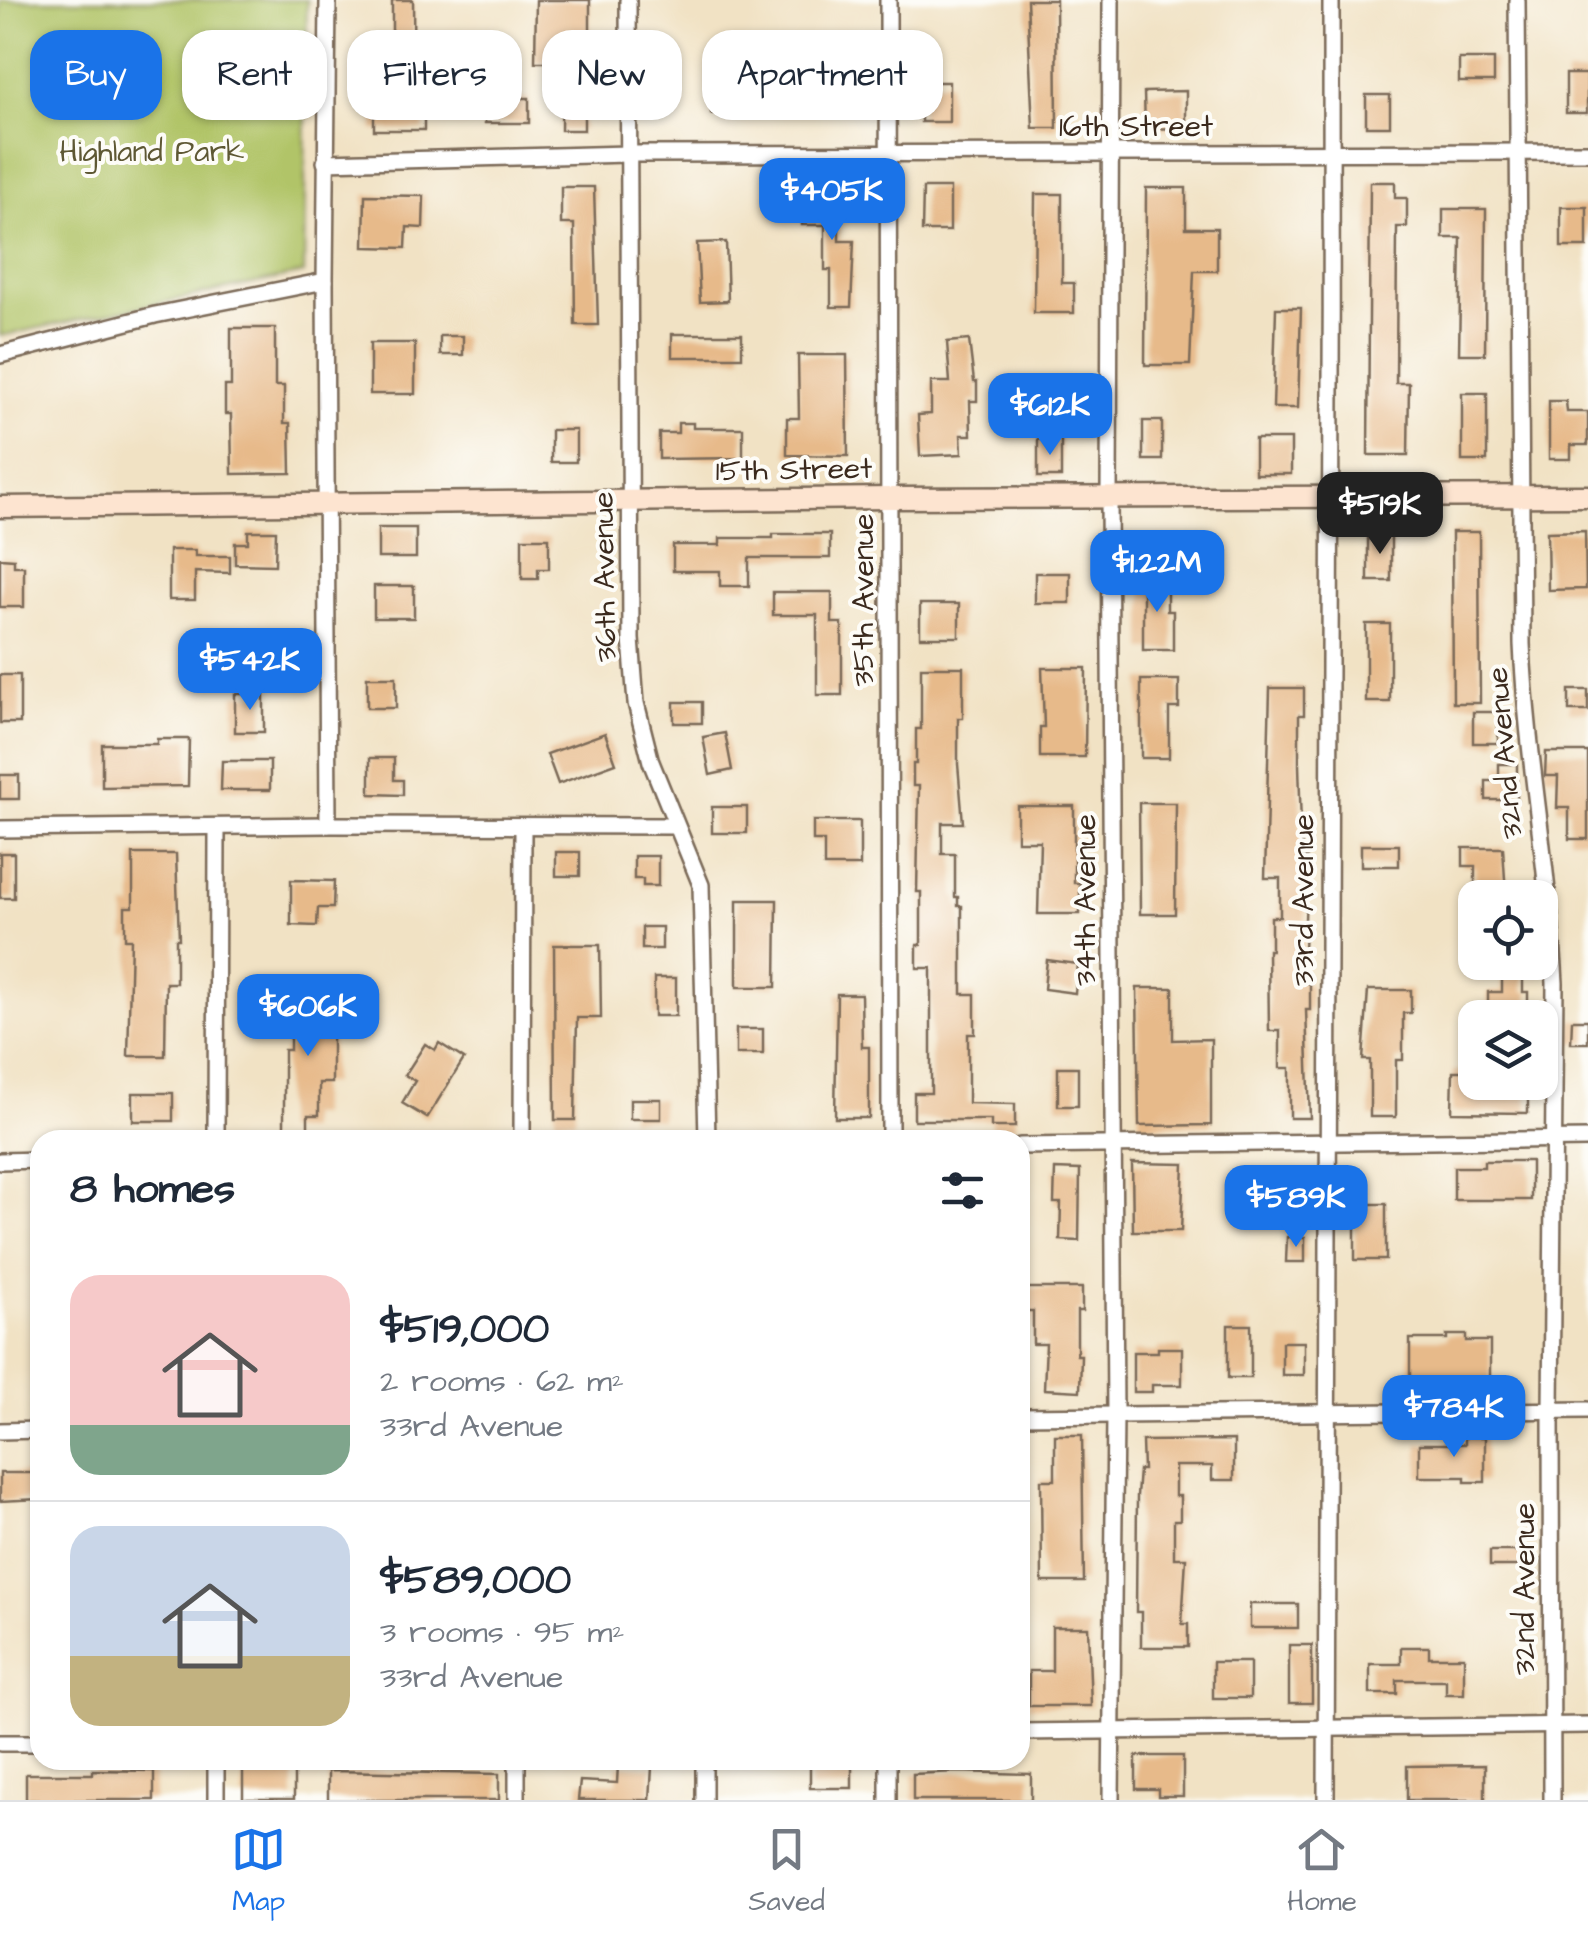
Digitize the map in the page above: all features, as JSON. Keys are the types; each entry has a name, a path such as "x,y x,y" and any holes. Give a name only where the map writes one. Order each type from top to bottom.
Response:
{"street":[{"path":"328,0 328,825"},
{"name":"36th Avenue","path":"628,0 631,639 636,703 652,762 701,885 707,1130"},
{"name":"35th Avenue","path":"888,0 890,1130"},
{"name":"34th Avenue","path":"1111,0 1109,499 1115,1415 1111,1800"},
{"name":"33rd Avenue","path":"1326,1800 1331,0"},
{"name":"32nd Avenue","path":"1517,0 1525,714 1554,983 1552,1800"},
{"name":"16th Street","path":"325,162 628,154 1588,152"},
{"path":"0,355 155,315 325,281"},
{"name":"15th Street","path":"0,506 1588,496"},
{"path":"522,1130 524,826"},
{"path":"0,829 676,826"},
{"path":"216,1130 217,828"},
{"path":"1030,1146 1588,1139"},
{"path":"0,1161 30,1160"},
{"path":"1030,1416 1588,1410"},
{"path":"0,1431 30,1430"},
{"path":"1030,1732 1588,1725"},
{"path":"0,1744 30,1743"},
{"path":"216,1770 216,1800"},
{"path":"517,1770 517,1800"},
{"path":"704,1770 704,1800"},
{"path":"888,1770 888,1800"}],"green space":[{"name":"Highland Park","path":"0,0 307,0 307,30 182,30 182,120 306,120 304,273 0,336"}],"building":[{"path":"392,0 413,0 413,30 392,30"},
{"path":"536,0 590,0 590,30 542,30 542,62 535,62"},
{"path":"1027,0 1056,0 1057,128 1033,128"},
{"path":"1459,59 1494,59 1494,82 1459,82"},
{"path":"1566,74 1587,74 1587,113 1566,113"},
{"path":"943,82 949,82 949,122 921,122 943,120"},
{"path":"1186,91 1186,128 1145,129 1144,92"},
{"path":"1366,95 1390,95 1390,126 1366,126"},
{"path":"522,98 529,98 529,123 485,123 522,120"},
{"path":"374,120 424,120 424,130 374,130"},
{"path":"561,120 584,120 584,130 561,130"},
{"path":"1370,182 1395,182 1395,198 1407,198 1407,227 1397,227 1396,383 1409,383 1408,455 1368,455"},
{"path":"561,187 594,187 598,325 575,325 574,224 561,224"},
{"path":"923,188 950,188 950,231 922,231"},
{"path":"1146,188 1186,188 1186,228 1217,228 1217,271 1194,271 1190,365 1145,365"},
{"path":"802,191 839,191 839,241 854,241 851,307 831,307 831,270 825,270 825,225 802,225"},
{"path":"1035,194 1062,194 1062,283 1074,283 1074,313 1034,313"},
{"path":"365,195 424,196 423,228 407,227 406,248 364,247"},
{"path":"1561,207 1587,207 1587,247 1561,247"},
{"path":"1443,209 1486,209 1485,354 1459,354 1461,238 1443,238"},
{"path":"726,242 728,301 700,302 697,243"},
{"path":"1276,308 1301,308 1298,408 1273,408"},
{"path":"231,328 275,328 275,386 284,386 284,423 290,423 291,473 232,474 231,414 225,414 225,386 231,386"},
{"path":"672,334 742,334 742,357 672,357"},
{"path":"440,336 463,336 463,355 440,355"},
{"path":"969,340 977,382 977,401 970,401 971,435 961,435 962,454 920,456 918,415 931,414 931,382 950,382 947,342"},
{"path":"370,343 415,343 415,394 370,394"},
{"path":"798,355 847,355 848,456 787,455 787,418 799,418"},
{"path":"1462,393 1487,393 1487,461 1462,461"},
{"path":"1549,401 1566,401 1567,412 1588,412 1588,445 1571,445 1571,459 1549,459"},
{"path":"1143,421 1162,421 1162,460 1143,460"},
{"path":"678,423 693,423 693,428 743,428 743,458 659,459 659,433 678,433"},
{"path":"551,430 576,430 576,462 551,462"},
{"path":"1038,439 1061,439 1061,477 1038,477"},
{"path":"1255,439 1291,439 1291,474 1255,474"},
{"path":"378,528 416,528 416,558 378,558"},
{"path":"248,531 276,531 275,565 235,564 235,543 248,543"},
{"path":"1585,531 1586,589 1548,590 1547,532"},
{"path":"1452,532 1479,532 1480,703 1453,703"},
{"path":"1368,533 1391,533 1391,581 1368,581"},
{"path":"773,534 830,534 830,558 749,558 749,586 720,586 720,571 673,571 673,545 720,545 720,538 773,538"},
{"path":"522,538 549,538 549,569 538,569 538,579 522,579"},
{"path":"169,550 195,550 195,556 230,556 230,573 195,572 195,600 169,600"},
{"path":"0,558 14,559 14,566 24,566 24,607 0,607"},
{"path":"1035,573 1070,573 1070,603 1035,603"},
{"path":"1143,576 1167,576 1167,611 1173,611 1173,650 1143,650"},
{"path":"374,586 414,586 414,618 374,618"},
{"path":"773,592 832,592 832,623 842,623 842,695 817,695 817,615 773,615"},
{"path":"920,604 959,604 959,637 920,637"},
{"path":"1366,624 1390,624 1390,702 1366,702"},
{"path":"921,667 963,667 958,764 963,823 942,823 942,854 955,854 955,897 958,906 962,906 962,994 975,994 975,1034 968,1034 968,1103 1015,1104 1015,1127 991,1127 991,1120 914,1120 914,1093 931,1093 931,968 917,968 917,945 921,945 921,892 917,892 919,786 913,786 913,764 916,729 921,729"},
{"path":"1042,668 1086,668 1085,757 1040,757 1040,727 1044,727"},
{"path":"0,675 20,675 20,723 0,723"},
{"path":"367,677 396,677 396,708 367,708"},
{"path":"1141,680 1179,680 1179,708 1169,708 1169,758 1141,758"},
{"path":"1270,688 1304,688 1304,715 1299,715 1299,765 1302,858 1307,858 1303,983 1310,983 1310,1010 1306,1010 1310,1118 1290,1118 1290,1068 1280,1068 1280,1031 1269,1031 1271,917 1280,917 1280,878 1265,878"},
{"path":"1569,690 1588,690 1588,711 1569,711"},
{"path":"235,694 264,694 264,732 235,732"},
{"path":"674,702 702,702 702,723 674,723"},
{"path":"1473,712 1498,712 1498,743 1473,743"},
{"path":"605,733 616,763 558,784 547,754"},
{"path":"725,733 732,770 710,775 703,737"},
{"path":"157,739 189,739 188,786 102,787 102,744 157,744"},
{"path":"1546,752 1588,752 1588,839 1569,839 1569,808 1557,808 1558,776 1545,776"},
{"path":"370,758 394,758 394,780 403,780 403,795 370,794"},
{"path":"222,761 270,761 270,790 221,790"},
{"path":"1499,764 1517,764 1517,800 1486,800 1486,781 1499,781"},
{"path":"0,775 19,775 19,799 0,799"},
{"path":"1139,803 1176,803 1175,914 1140,914"},
{"path":"1017,806 1074,806 1074,883 1080,883 1080,914 1038,914 1040,841 1017,841"},
{"path":"712,807 747,807 747,833 712,833"},
{"path":"813,821 860,821 860,866 824,866 824,841 813,841"},
{"path":"1361,845 1399,845 1399,866 1361,866"},
{"path":"1463,848 1503,848 1505,880 1475,880 1475,866 1463,866"},
{"path":"556,852 580,852 580,876 556,876"},
{"path":"0,853 14,853 14,898 0,898"},
{"path":"133,854 176,854 179,939 176,983 166,983 165,1056 128,1056 131,939 125,939 125,907 133,907"},
{"path":"634,856 658,856 658,886 643,886 643,879 634,879"},
{"path":"291,880 334,881 333,908 318,908 317,926 291,925"},
{"path":"737,900 777,900 776,987 737,987"},
{"path":"642,927 662,927 662,949 642,949"},
{"path":"554,945 600,945 601,1018 577,1018 575,1120 555,1120"},
{"path":"1047,960 1078,964 1075,993 1044,989"},
{"path":"654,978 676,978 676,1016 654,1016"},
{"path":"1502,980 1523,980 1528,1000 1488,1000 1488,992 1502,992"},
{"path":"1137,988 1173,988 1173,1040 1211,1039 1211,1125 1139,1126"},
{"path":"1368,990 1411,990 1411,1013 1403,1013 1403,1060 1396,1060 1396,1117 1370,1117 1370,1060 1363,1060"},
{"path":"837,994 861,994 862,1047 869,1047 869,1118 835,1118"},
{"path":"290,1000 338,1000 338,1033 332,1033 332,1083 319,1083 319,1115 308,1115 308,1130 284,1130 284,1050 290,1050"},
{"path":"1572,1020 1588,1020 1588,1043 1571,1043"},
{"path":"736,1029 763,1029 763,1054 736,1054"},
{"path":"439,1043 464,1059 427,1118 402,1103 415,1081 405,1075 425,1044 435,1050"},
{"path":"1058,1067 1078,1067 1078,1106 1058,1106"},
{"path":"1453,1071 1458,1071 1458,1100 1528,1100 1528,1113 1452,1112"},
{"path":"133,1093 173,1093 173,1121 133,1121"},
{"path":"630,1099 661,1099 661,1119 630,1119"},
{"path":"1484,1161 1531,1161 1531,1200 1454,1200 1454,1167 1484,1167"},
{"path":"1132,1163 1184,1164 1181,1231 1133,1231"},
{"path":"1055,1169 1080,1170 1079,1241 1060,1240 1061,1203 1054,1203"},
{"path":"1355,1204 1386,1204 1386,1260 1355,1260"},
{"path":"1287,1237 1305,1237 1305,1262 1286,1262"},
{"path":"1030,1288 1082,1288 1082,1311 1077,1311 1080,1391 1044,1389 1046,1344 1033,1344"},
{"path":"1228,1325 1251,1325 1251,1378 1228,1378"},
{"path":"1447,1335 1466,1335 1466,1341 1490,1341 1490,1384 1410,1382 1410,1339 1447,1339"},
{"path":"1282,1342 1304,1342 1304,1375 1282,1375"},
{"path":"1158,1348 1182,1348 1182,1385 1152,1385 1152,1392 1133,1392 1133,1352 1158,1352"},
{"path":"1055,1435 1082,1435 1084,1582 1042,1582 1041,1480 1055,1480"},
{"path":"1465,1437 1485,1437 1485,1482 1465,1482 1465,1477 1419,1477 1419,1444 1465,1444"},
{"path":"1234,1440 1234,1480 1212,1480 1212,1466 1175,1466 1180,1520 1174,1520 1174,1558 1186,1558 1182,1624 1188,1624 1188,1647 1141,1647 1141,1612 1136,1612 1137,1496 1139,1470 1143,1470 1142,1441"},
{"path":"0,1473 30,1473 30,1500 0,1501"},
{"path":"1490,1551 1530,1551 1530,1566 1490,1566"},
{"path":"1250,1604 1298,1604 1298,1628 1250,1628"},
{"path":"1052,1627 1088,1627 1091,1706 1030,1706 1030,1671 1052,1671"},
{"path":"1289,1645 1312,1645 1312,1703 1289,1703"},
{"path":"1401,1647 1429,1647 1429,1657 1464,1657 1464,1694 1446,1694 1446,1680 1397,1680 1397,1694 1370,1694 1370,1664 1401,1664"},
{"path":"1213,1662 1250,1662 1250,1698 1213,1698"},
{"path":"1136,1756 1183,1756 1183,1796 1158,1796 1158,1789 1136,1789"},
{"path":"1485,1765 1485,1800 1407,1800 1407,1766"},
{"path":"93,1770 154,1771 154,1800 26,1800 26,1774 93,1774"},
{"path":"243,1770 294,1770 294,1799 243,1799"},
{"path":"618,1770 652,1770 650,1800 578,1800 580,1781 617,1783"},
{"path":"810,1770 852,1770 852,1788 810,1788"},
{"path":"328,1771 499,1774 499,1800 328,1800"},
{"path":"913,1774 1031,1774 1031,1800 913,1800"}]}
